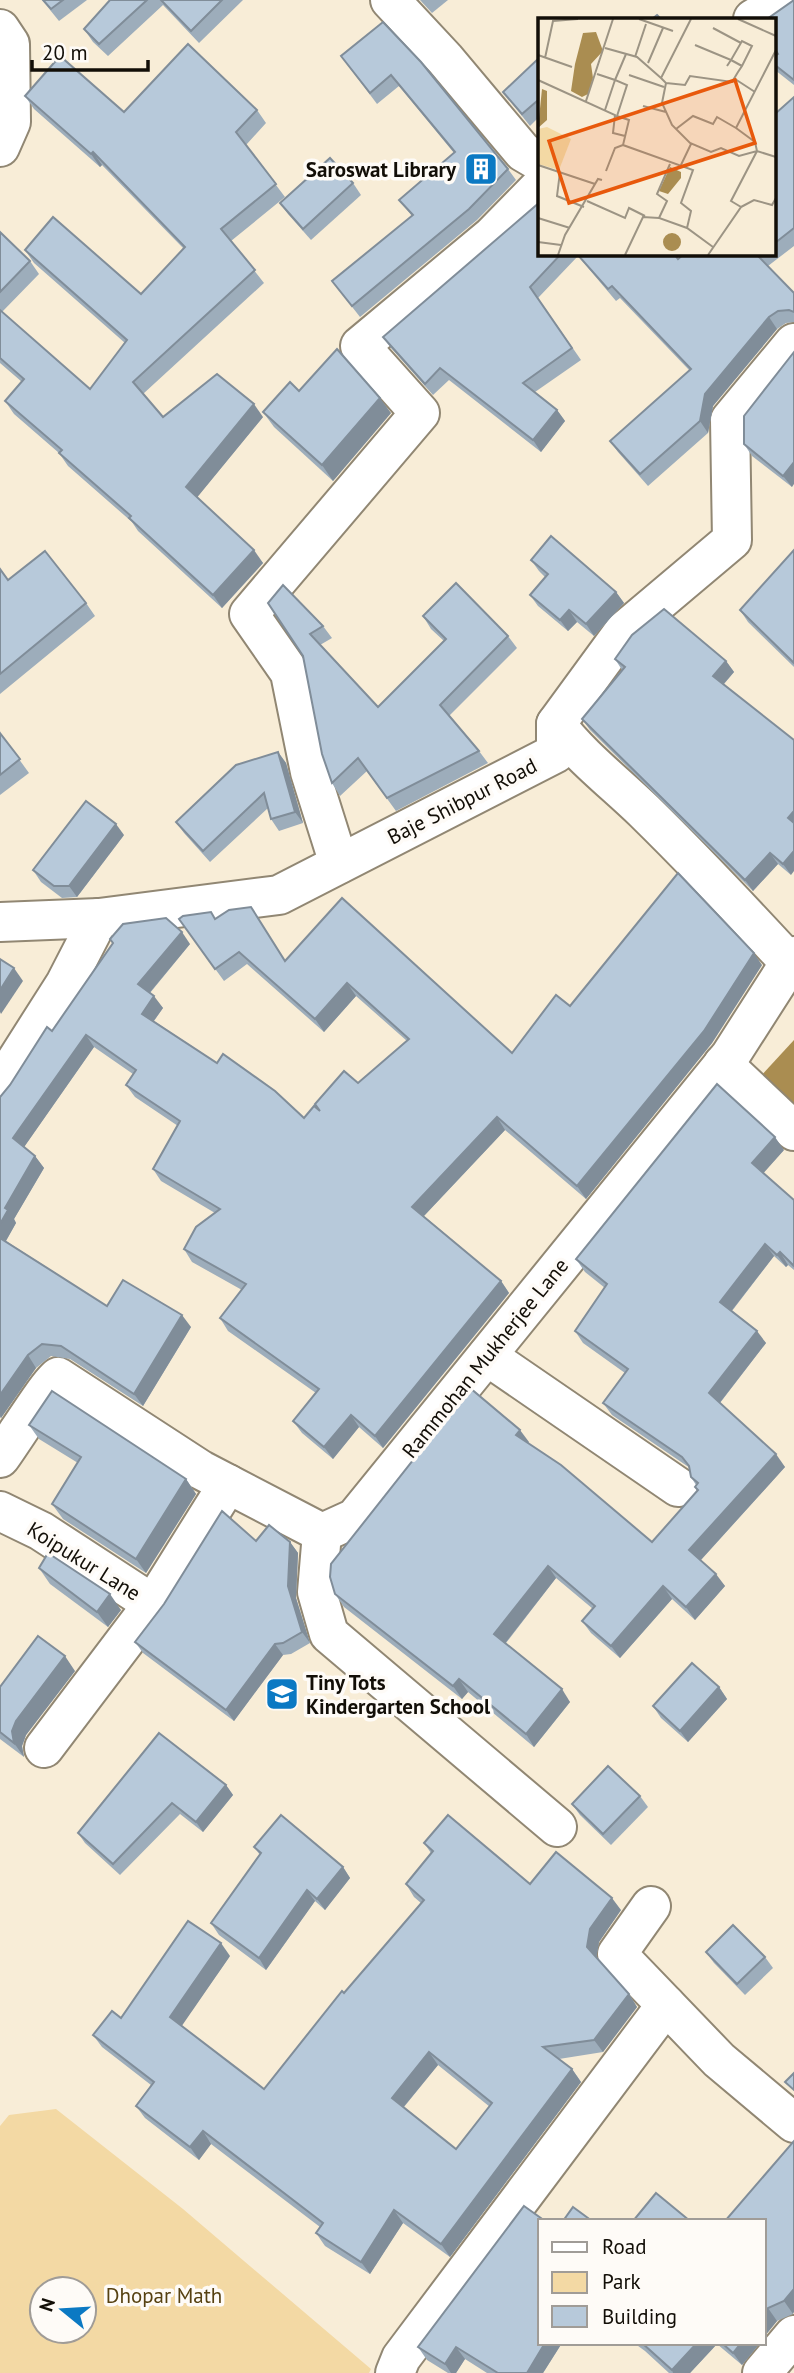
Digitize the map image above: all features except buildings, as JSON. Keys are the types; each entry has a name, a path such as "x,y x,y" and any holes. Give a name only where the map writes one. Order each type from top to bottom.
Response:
{"street":[{"path":"390,0 445,58 523,152 538,161"},
{"path":"755,18 785,0"},
{"path":"0,29 10,44 11,122 0,147"},
{"path":"339,864 310,772 290,673 249,614 420,413 360,346 492,236 538,189"},
{"name":"Baje Shibpur Road","path":"0,922 99,918 279,895 556,753 556,724 624,631 732,540 730,420 794,343"},
{"path":"556,724 575,750 621,789 792,960"},
{"path":"0,1086 65,984 99,918"},
{"name":"Rammohan Mukherjee Lane","path":"321,1533 355,1518 723,1064 792,960"},
{"path":"723,1064 794,1131"},
{"path":"487,1356 678,1487"},
{"path":"0,1458 34,1412 51,1380 58,1377 66,1380 93,1402 228,1483 321,1533 317,1592 329,1634 557,1827"},
{"name":"Koipukur Lane","path":"0,1511 41,1531 153,1604 228,1483"},
{"path":"44,1748 153,1604"},
{"path":"651,1906 617,1954 719,2060 794,2123"},
{"path":"402,2371 401,2358 666,2005"},
{"path":"762,2373 794,2335"}],"green space":[{"name":"Dhopar Math","path":"56,2109 183,2209 371,2369 369,2373 0,2373 0,2126 9,2115"}],"shaded area":[{"path":"794,1040 794,1111 759,1078"}],"place":[{"name":"Saroswat Library","path":"481,169"},
{"name":"Tiny Tots Kindergarten School","path":"282,1694"}]}
